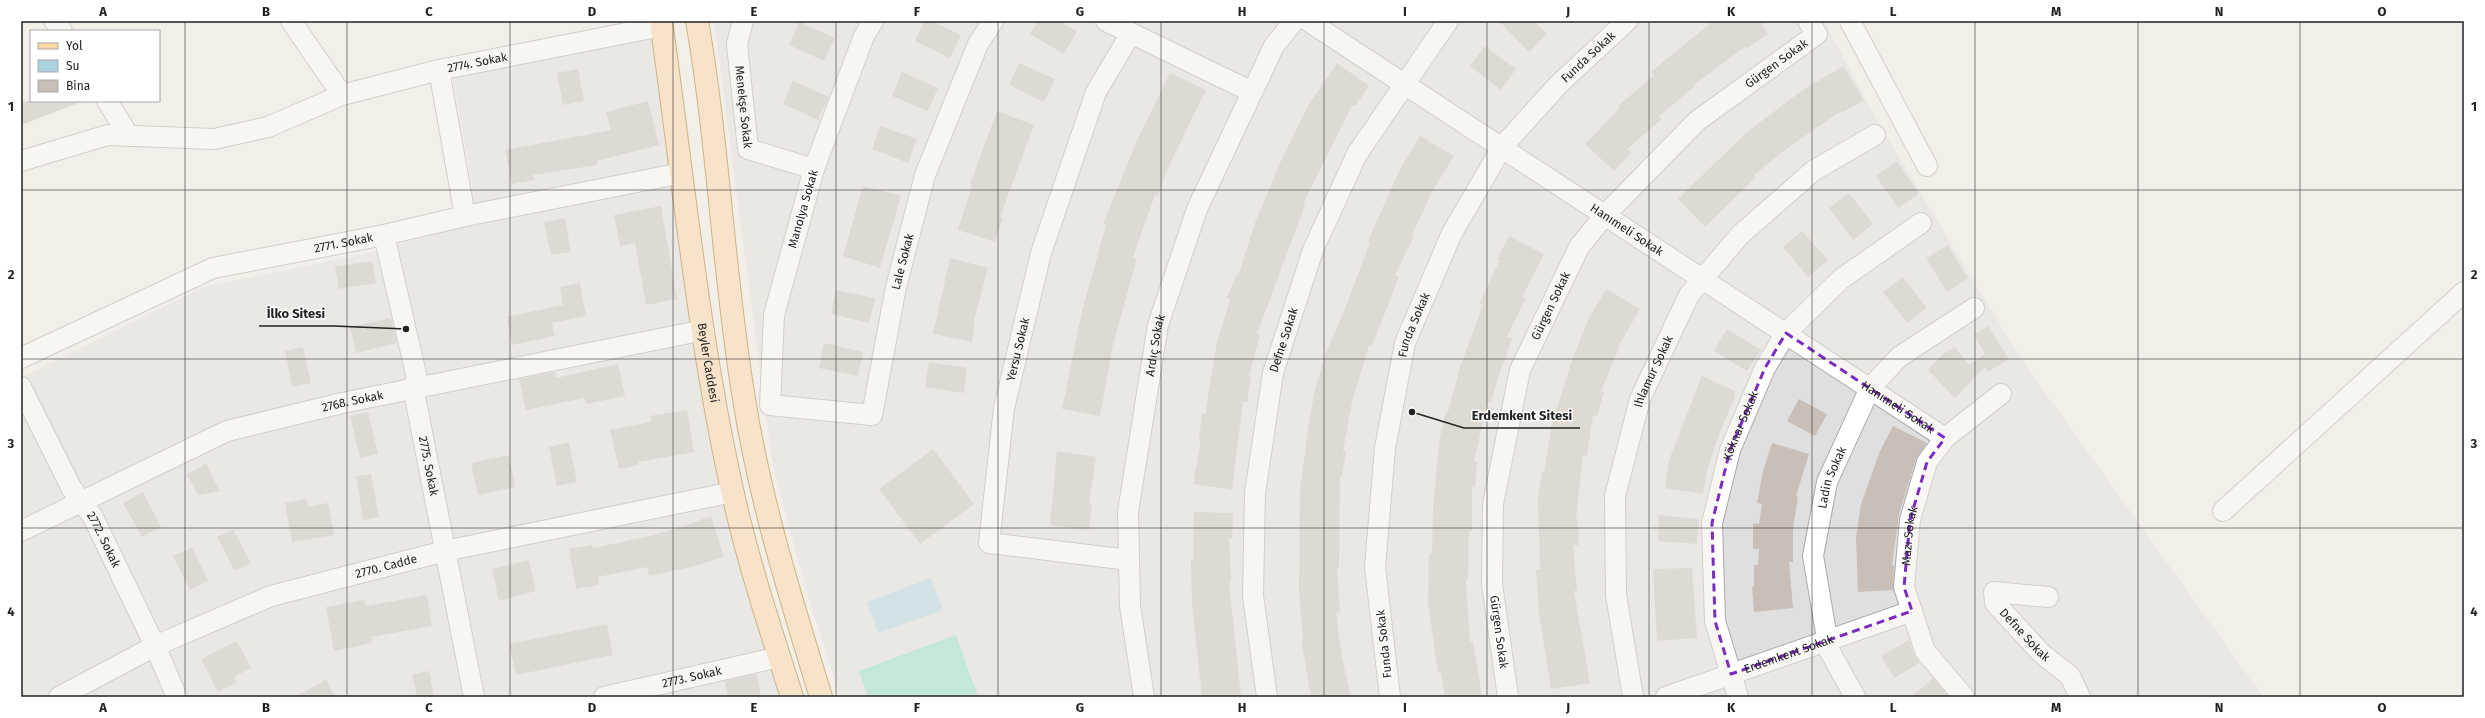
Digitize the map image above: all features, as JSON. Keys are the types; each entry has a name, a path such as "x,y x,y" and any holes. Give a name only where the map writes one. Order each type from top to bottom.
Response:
{"main road":[{"path":"697,21 709,102 743,397 756,468 792,604 821,697"},
{"name":"Beyler Caddesi","path":"662,23 704,330 733,492 779,657 792,697"}],"street":[{"path":"54,21 61,30"},
{"path":"291,21 342,95"},
{"name":"Menekşe Sokak","path":"743,21 737,44 748,149 814,169"},
{"name":"Manolya Sokak","path":"770,405 774,315 814,169 864,36 873,21"},
{"name":"Lale Sokak","path":"770,405 872,415 896,288 925,175 978,44 993,21"},
{"path":"1106,21 1130,35 1252,92"},
{"name":"Ardıç Sokak","path":"1144,697 1130,606 1128,512 1158,325 1197,208 1274,46 1294,21"},
{"name":"Hanımeli Sokak","path":"1308,21 1945,438"},
{"name":"Defne Sokak","path":"1267,697 1253,596 1255,493 1273,373 1319,236 1357,154 1448,21"},
{"name":"Funda Sokak","path":"1390,697 1375,567 1385,448 1405,343 1451,235 1502,147 1559,84 1627,21"},
{"name":"Gürgen Sokak","path":"1508,697 1492,584 1493,519 1494,504 1520,370 1579,247 1605,215 1696,121 1817,34 1808,21"},
{"path":"1850,21 1927,166"},
{"name":"2774. Sokak","path":"465,216 439,70 662,23"},
{"name":"Yersu Sokak","path":"1129,560 989,543 1004,408 1041,253 1096,92 1130,35"},
{"path":"21,161 108,135 214,139 268,127 342,95 439,70"},
{"path":"108,102 129,136"},
{"name":"Ihlamur Sokak","path":"1633,697 1616,595 1615,496 1640,399 1689,295 1740,235 1813,171 1875,135"},
{"name":"2771. Sokak","path":"22,360 213,268 384,235 465,216 682,173"},
{"name":"Köknar Sokak","path":"1738,697 1715,621 1712,523 1730,450 1765,368 1786,333 1841,279 1922,223"},
{"name":"2775. Sokak","path":"384,235 416,374 415,397 474,697"},
{"path":"2223,511 2464,292"},
{"name":"Ladin Sokak","path":"1855,697 1829,650 1813,556 1827,482 1870,388 1899,357 1974,308"},
{"name":"2768. Sokak","path":"21,530 226,431 416,388 704,330"},
{"name":"2772. Sokak","path":"21,387 72,489 93,517 155,646 177,697"},
{"name":"Mazı Sokak","path":"1964,697 1925,651 1904,587 1910,520 1927,462 1945,438 2001,394"},
{"name":"2770. Cadde","path":"58,697 155,646 271,596 445,551 733,492"},
{"name":"Defne Sokak","path":"2048,597 1994,592 1995,603 2041,653 2070,676 2080,697"},
{"name":"Erdemkent Sokak","path":"1666,697 1912,611"},
{"name":"2773. Sokak","path":"604,697 779,657"}],"highlighted area":[{"path":"1786,333 1945,438 1927,462 1910,520 1904,587 1912,611 1731,674 1715,621 1712,523 1730,450 1765,368"}],"shaded area":[{"path":"714,21 1824,21 1878,122 2019,356 2263,697 840,697 807,593 773,468"},
{"path":"655,32 700,386 725,511 781,697 21,697 21,378 203,287 369,253 438,233 473,190 453,78"}],"green space":[{"path":"956,635 978,697 868,697 859,671"}],"water":[{"path":"931,578 943,610 878,633 867,602"}],"building":[{"path":"924,21 932,21 961,35 950,58 915,41"},
{"path":"1038,21 1058,21 1077,31 1064,54 1030,34"},
{"path":"1499,21 1534,21 1547,34 1529,52"},
{"path":"1713,21 1760,21 1768,34 1747,48 1746,46 1694,85 1695,86 1659,116 1662,119 1627,149 1631,153 1614,171 1585,144 1620,108 1618,106 1654,75 1651,72"},
{"path":"799,22 835,38 824,61 789,45"},
{"path":"1485,46 1516,69 1501,90 1470,66"},
{"path":"1019,63 1055,79 1044,102 1009,85"},
{"path":"1337,63 1369,86 1355,106 1352,105 1303,204 1305,205 1257,334 1260,335 1249,376 1251,377 1247,402 1243,401 1232,490 1193,484 1201,439 1199,439 1202,413 1205,414 1217,343 1230,299 1227,298 1236,275 1238,276 1255,223 1279,165 1309,104"},
{"path":"1844,66 1864,101 1841,113 1841,111 1789,147 1754,175 1756,177 1705,227 1678,199 1747,132 1804,89"},
{"path":"578,69 584,101 563,105 557,73"},
{"path":"902,72 938,88 928,111 892,96"},
{"path":"1170,73 1206,90 1166,172 1158,196 1155,195 1133,257 1137,258 1113,345 1100,416 1062,409 1082,311 1106,225 1103,224 1138,138"},
{"path":"793,81 829,97 818,120 783,104"},
{"path":"21,101 81,102 21,125"},
{"path":"648,101 659,145 597,161 597,165 533,175 534,180 512,184 505,150 611,130 606,112"},
{"path":"997,111 1034,125 1000,217 1003,218 995,242 958,230 972,185 970,184"},
{"path":"880,126 917,139 908,163 872,149"},
{"path":"1420,136 1454,156 1433,190 1412,235 1414,236 1395,275 1399,276 1372,346 1369,345 1352,402 1343,451 1346,451 1342,476 1340,476 1339,569 1337,569 1340,612 1336,613 1342,658 1351,697 1311,697 1301,639 1303,639 1299,590 1300,490 1315,389 1326,353 1345,309 1370,242 1368,241 1400,169"},
{"path":"1897,161 1919,194 1898,208 1876,176"},
{"path":"863,186 901,196 880,268 843,256"},
{"path":"1849,193 1873,224 1853,240 1829,208"},
{"path":"661,206 677,299 646,305 635,243 620,246 614,215"},
{"path":"565,218 571,252 551,255 544,222"},
{"path":"1802,231 1828,260 1808,277 1783,247"},
{"path":"1509,236 1544,254 1522,297 1526,298 1507,337 1512,338 1491,402 1488,401 1474,461 1477,462 1475,487 1472,487 1472,531 1469,531 1468,579 1466,579 1470,642 1473,641 1482,697 1445,697 1441,672 1438,673 1428,603 1429,553 1432,553 1433,505 1440,437 1460,367 1483,305 1479,304 1500,260 1497,259"},
{"path":"1948,245 1968,278 1947,292 1926,258"},
{"path":"950,258 988,268 975,317 972,342 933,334"},
{"path":"372,261 376,283 339,289 335,267"},
{"path":"1903,277 1927,308 1907,323 1883,292"},
{"path":"580,283 586,316 552,323 555,336 512,345 507,317 563,305 560,287"},
{"path":"1606,289 1640,309 1618,347 1619,348 1601,391 1604,392 1597,416 1593,415 1587,456 1583,455 1576,520 1578,520 1579,545 1573,545 1577,591 1574,591 1590,683 1551,689 1539,614 1536,569 1540,569 1538,500 1542,471 1544,472 1552,424 1572,360 1589,318"},
{"path":"836,290 875,298 869,323 831,314"},
{"path":"391,318 397,343 356,353 350,327"},
{"path":"1988,326 2009,359 1988,372 1985,367 1955,398 1928,370 1943,354 1955,347 1969,365 1985,354 1974,335"},
{"path":"1727,329 1761,350 1747,371 1714,351"},
{"path":"824,343 863,352 858,376 819,368"},
{"path":"303,347 311,383 292,387 285,351"},
{"path":"929,362 967,368 964,393 925,387"},
{"path":"618,364 625,396 586,404 584,398 526,410 519,379 555,372 556,378"},
{"path":"1702,376 1735,391 1735,397 1720,432 1707,470 1703,494 1665,488 1669,460"},
{"path":"1799,399 1827,414 1815,436 1787,421"},
{"path":"687,410 694,452 638,462 639,465 619,469 610,430 651,422 650,416"},
{"path":"368,412 378,454 360,458 350,416"},
{"path":"1893,426 1927,443 1916,459 1899,514 1892,565 1894,565 1893,590 1858,592 1856,537 1861,504 1880,451"},
{"path":"569,442 577,482 557,486 549,447"},
{"path":"1772,443 1809,454 1796,496 1798,497 1793,528 1793,562 1789,562 1793,608 1754,612 1752,587 1754,587 1754,565 1758,565 1759,549 1753,549 1753,523 1759,524 1762,504 1757,503 1763,471"},
{"path":"933,449 974,504 920,544 879,489"},
{"path":"1057,451 1096,457 1089,504 1092,505 1089,530 1050,525"},
{"path":"509,455 515,487 478,495 471,463"},
{"path":"206,464 220,491 198,495 187,474"},
{"path":"371,474 379,517 363,520 356,476"},
{"path":"143,492 161,527 142,537 123,503"},
{"path":"307,499 308,507 328,503 334,535 292,542 285,503"},
{"path":"1194,512 1233,513 1232,539 1229,539 1231,582 1229,582 1241,697 1202,697 1192,605 1191,559 1193,559"},
{"path":"1659,515 1699,519 1697,544 1658,541"},
{"path":"711,516 724,557 695,566 649,576 647,567 598,577 599,585 576,589 569,549 592,545 593,548 641,538 676,529"},
{"path":"233,529 251,563 235,571 217,537"},
{"path":"192,547 208,581 190,590 173,556"},
{"path":"529,560 536,591 499,601 492,569"},
{"path":"1692,568 1697,638 1657,641 1653,569"},
{"path":"427,595 432,626 371,637 372,643 334,651 326,607 364,600 366,606"},
{"path":"607,624 613,655 516,675 509,644"},
{"path":"1909,640 1914,655 1920,663 1894,678 1881,656"},
{"path":"237,641 251,668 234,677 237,682 218,692 201,659"},
{"path":"429,671 434,697 417,697 412,674"},
{"path":"757,674 761,697 728,697 725,681"},
{"path":"1933,678 1949,697 1911,697"},
{"path":"326,680 335,697 295,697"}],"place":[{"name":"İlko Sitesi","path":"406,329"},
{"name":"Erdemkent Sitesi","path":"1412,412"}]}
